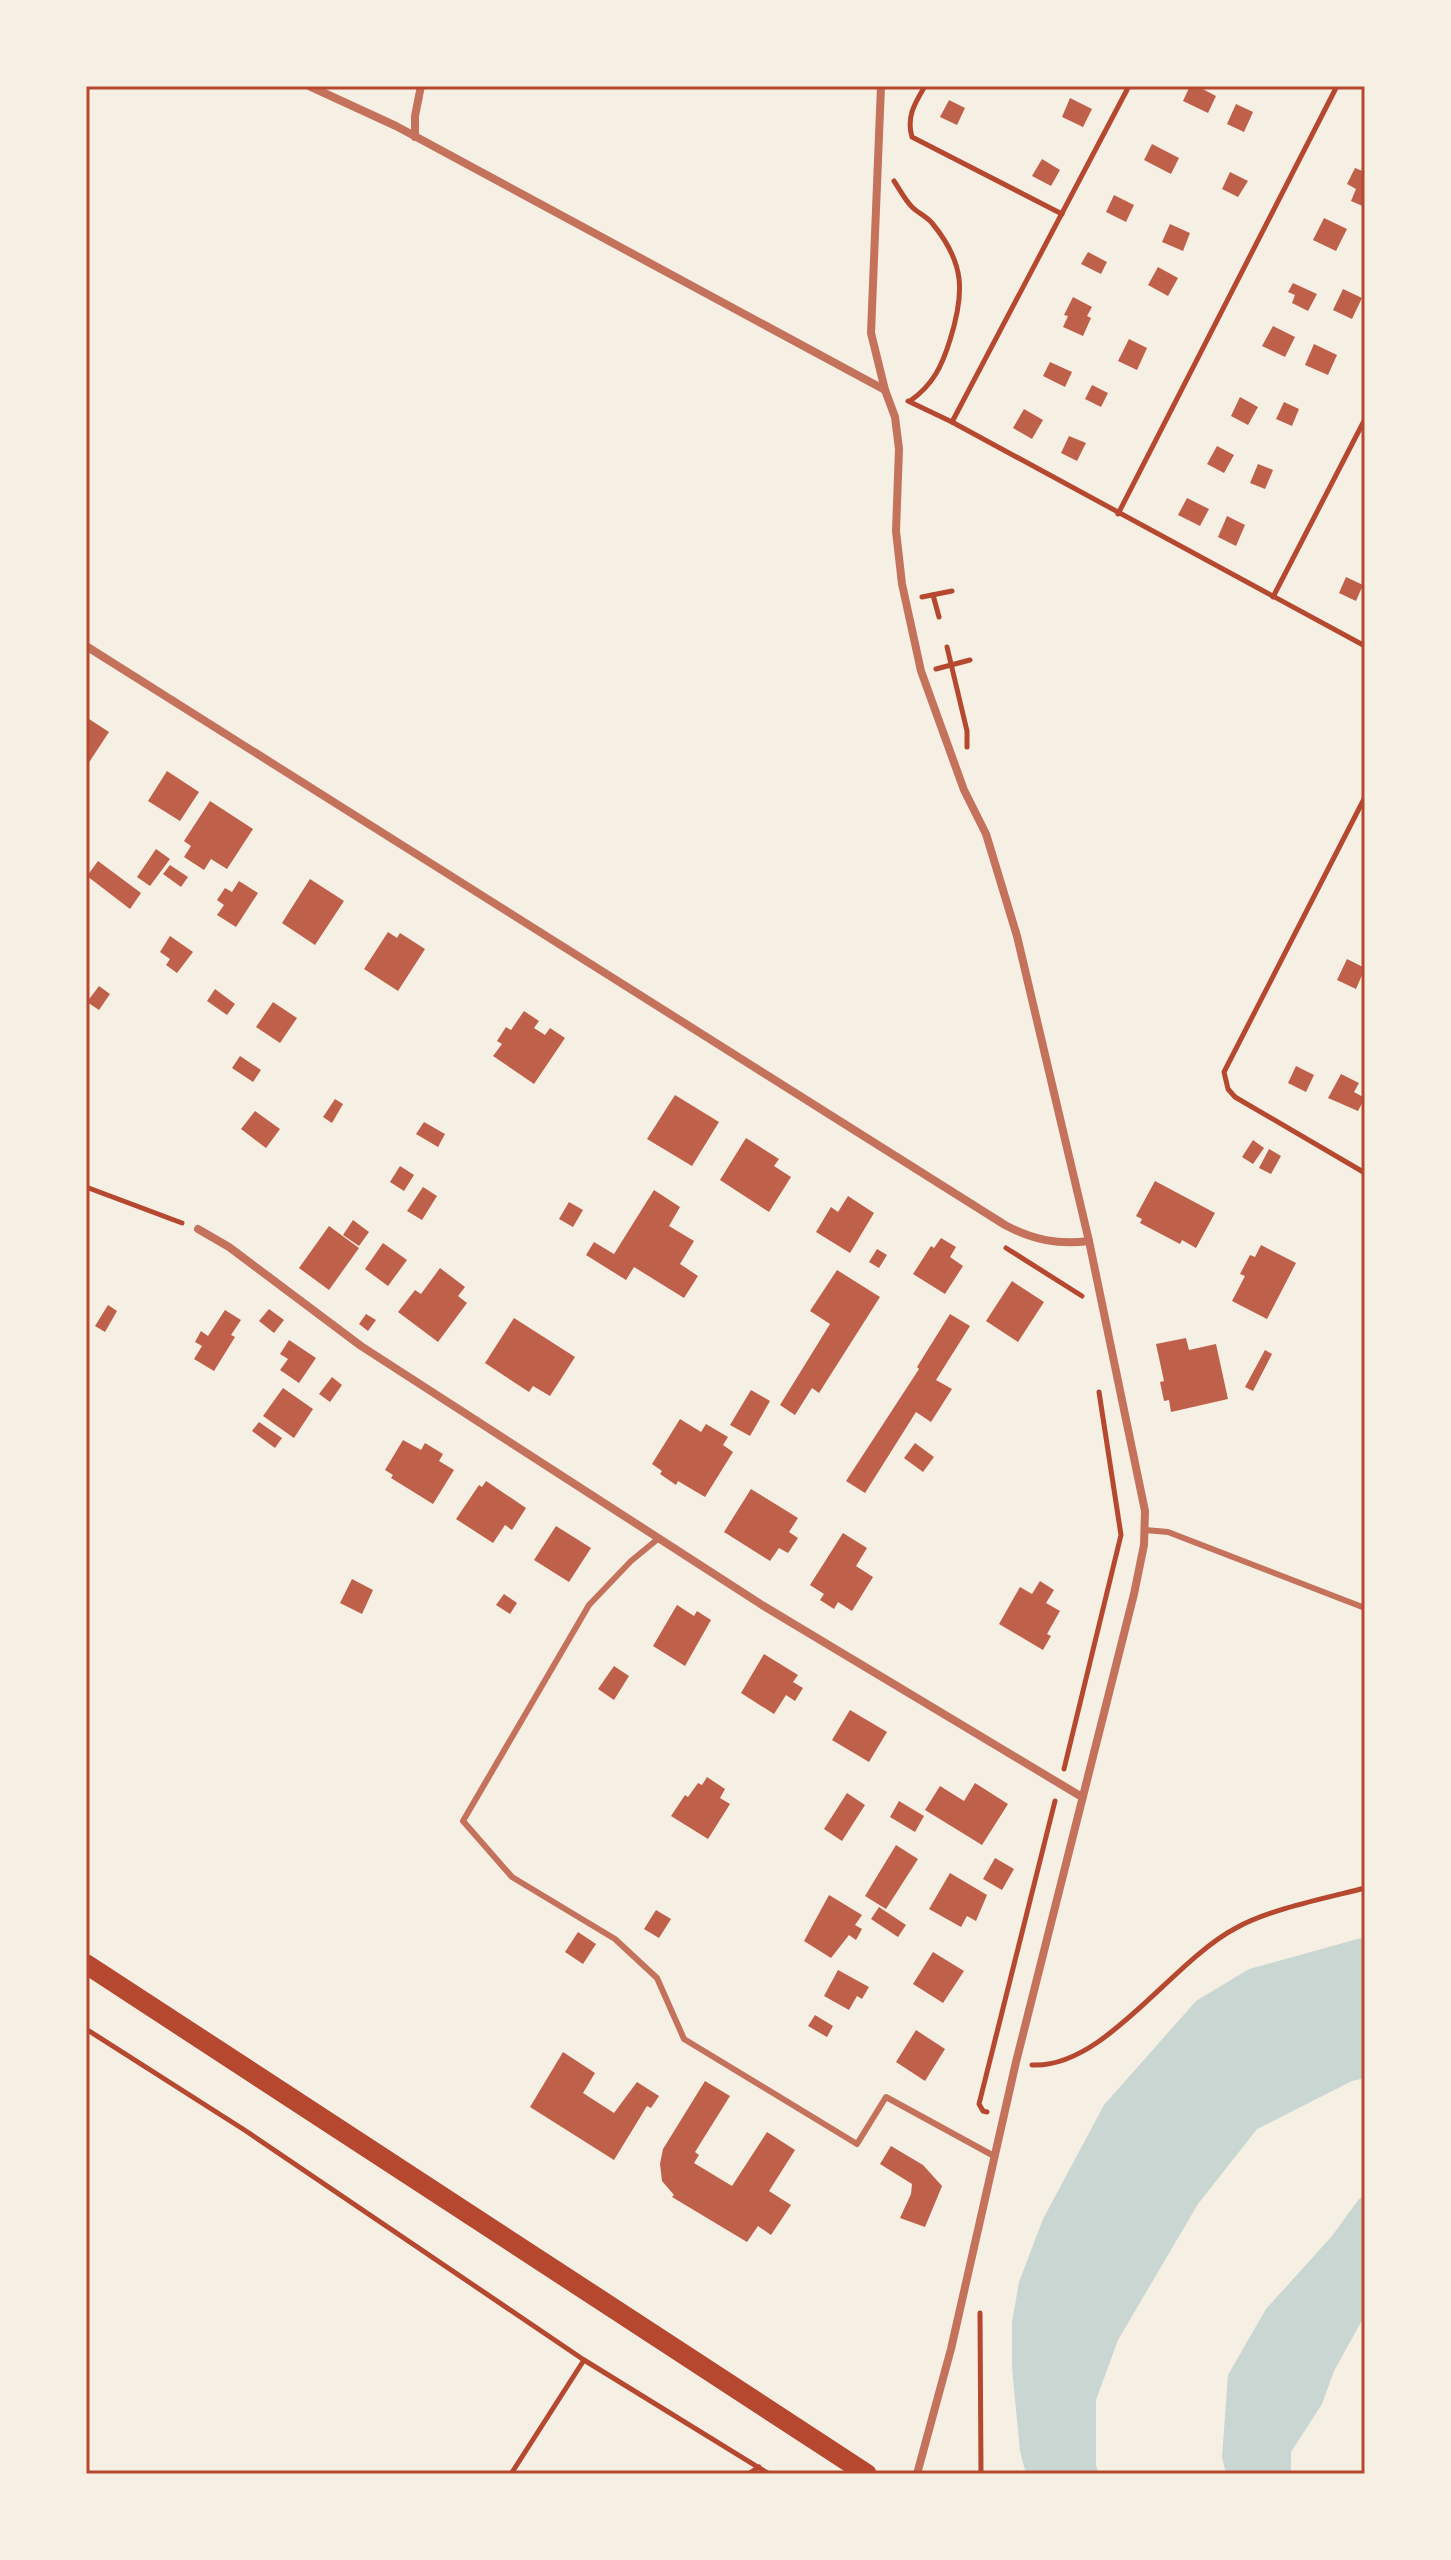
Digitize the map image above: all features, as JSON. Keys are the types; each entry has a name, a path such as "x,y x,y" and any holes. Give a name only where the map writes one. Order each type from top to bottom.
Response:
{"main road":[{"path":"86,1964 867,2474"}],"street":[{"path":"309,86 415,137 885,390"},
{"path":"415,137 415,116 421,86"},
{"path":"881,86 871,333 895,417 899,449 896,531 905,601 922,673 939,725 964,790 986,834 1017,936 1089,1241 1142,1488 1145,1530 1134,1594 1016,2062 954,2337 917,2474"},
{"path":"86,646 1005,1225 1038,1240 1089,1241"},
{"path":"198,1229 229,1247 361,1346 762,1605 1082,1797"}],"lane":[{"path":"1145,1530 1168,1532 1365,1608"},
{"path":"659,1538 631,1561 589,1605 463,1821 512,1877 615,1939 657,1978 684,2039 857,2144 886,2097 994,2156"}],"path":[{"path":"925,86 911,112 909,126 912,137 1062,214"},
{"path":"952,422 1129,86"},
{"path":"1118,514 1337,86"},
{"path":"878,153 910,206 930,220 948,247 958,272 962,295 935,378 925,391 909,401"},
{"path":"885,390 952,422 1365,646"},
{"path":"1273,597 1365,419"},
{"path":"905,601 952,591"},
{"path":"933,595 939,617"},
{"path":"947,647 967,731"},
{"path":"922,673 970,660"},
{"path":"1365,797 1224,1072 1224,1079 1235,1097 1365,1173"},
{"path":"86,1187 198,1229"},
{"path":"1064,1769 1121,1535 1098,1381"},
{"path":"992,2114 983,2111 979,2104 1055,1801"},
{"path":"1016,2062 1050,2065 1080,2055 1103,2040 1197,1953 1237,1927 1309,1902 1365,1888"},
{"path":"86,2029 246,2131 584,2360 769,2474"},
{"path":"981,2474 979,2315 983,2302"},
{"path":"511,2474 584,2360"},
{"path":"748,2474 759,2467"}],"shaded area":[{"path":"1365,1937 1365,2078 1352,2081 1257,2129 1198,2204 1118,2340 1096,2400 1096,2465 1099,2474 1026,2474 1020,2451 1012,2368 1012,2322 1019,2282 1043,2219 1104,2105 1196,2001 1249,1969"},
{"path":"1365,2196 1365,2315 1334,2371 1322,2404 1291,2452 1291,2474 1226,2474 1222,2457 1228,2375 1266,2309 1332,2236 1359,2199"}],"building":[{"path":"1190,86 1197,86 1216,96 1208,113 1183,101"},
{"path":"1070,98 1092,109 1083,127 1062,117"},
{"path":"949,100 965,108 957,125 940,117"},
{"path":"1236,104 1253,112 1244,132 1227,124"},
{"path":"1152,144 1179,158 1171,174 1144,160"},
{"path":"1042,159 1060,170 1051,186 1032,176"},
{"path":"1355,168 1365,172 1365,207 1351,201 1356,189 1347,184"},
{"path":"1230,172 1248,181 1238,197 1222,189"},
{"path":"1114,195 1134,205 1126,222 1106,212"},
{"path":"1324,218 1347,229 1336,251 1313,240"},
{"path":"1170,224 1190,233 1183,251 1162,242"},
{"path":"1088,252 1107,262 1101,274 1081,264"},
{"path":"1158,267 1178,278 1168,296 1148,285"},
{"path":"1293,283 1317,294 1308,311 1292,303 1295,295 1288,292"},
{"path":"1343,289 1362,298 1352,319 1333,310"},
{"path":"1073,297 1092,307 1083,336 1063,327 1068,316 1064,315"},
{"path":"1273,326 1295,337 1285,357 1262,346"},
{"path":"1129,339 1147,348 1137,370 1118,361"},
{"path":"1314,344 1337,355 1328,375 1305,365"},
{"path":"1050,362 1072,372 1065,387 1043,376"},
{"path":"1092,385 1108,393 1101,407 1085,399"},
{"path":"1240,397 1258,407 1248,425 1231,416"},
{"path":"1284,402 1299,409 1292,426 1276,419"},
{"path":"1024,409 1043,420 1032,439 1013,428"},
{"path":"1069,436 1086,443 1077,461 1061,453"},
{"path":"1217,446 1234,455 1224,473 1207,464"},
{"path":"1258,464 1273,470 1265,489 1250,483"},
{"path":"1187,498 1209,509 1200,526 1178,515"},
{"path":"1227,516 1245,525 1236,546 1218,537"},
{"path":"1346,577 1363,585 1356,601 1339,593"},
{"path":"86,717 109,732 86,767"},
{"path":"167,771 199,792 180,821 148,801"},
{"path":"210,801 253,829 227,869 211,859 204,870 184,857 191,846 184,841"},
{"path":"156,849 170,859 150,886 137,877"},
{"path":"98,861 141,893 130,909 87,876"},
{"path":"170,865 188,877 181,887 163,874"},
{"path":"310,879 344,901 315,945 282,923"},
{"path":"239,881 258,893 236,927 217,915 224,905 217,900 225,888 232,892"},
{"path":"388,932 397,938 400,933 425,949 398,991 364,969"},
{"path":"170,936 193,952 177,973 166,965 170,959 160,952"},
{"path":"1347,959 1365,968 1356,989 1337,980"},
{"path":"99,986 110,994 99,1010 87,1002"},
{"path":"215,989 235,1004 227,1015 207,1001"},
{"path":"273,1002 297,1018 280,1043 256,1027"},
{"path":"524,1011 539,1021 534,1028 545,1035 550,1028 565,1038 534,1084 493,1056 502,1044 497,1041 506,1027 511,1030"},
{"path":"240,1056 261,1070 253,1082 232,1068"},
{"path":"1296,1066 1314,1075 1306,1092 1288,1083"},
{"path":"1341,1074 1359,1083 1354,1092 1365,1098 1358,1111 1328,1098"},
{"path":"675,1095 719,1122 692,1166 647,1139"},
{"path":"335,1099 343,1104 332,1123 323,1117"},
{"path":"255,1111 280,1129 266,1148 241,1129"},
{"path":"424,1122 445,1134 438,1147 416,1134"},
{"path":"746,1138 779,1159 774,1166 791,1177 769,1212 720,1180"},
{"path":"1253,1140 1264,1148 1253,1164 1242,1157"},
{"path":"1269,1149 1281,1156 1271,1174 1259,1168"},
{"path":"400,1166 414,1175 404,1191 390,1182"},
{"path":"1155,1181 1215,1213 1196,1248 1182,1240 1180,1244 1140,1223 1142,1219 1136,1216"},
{"path":"423,1187 437,1196 422,1220 407,1211"},
{"path":"654,1190 680,1207 669,1226 694,1241 680,1264 698,1276 684,1298 634,1267 626,1280 586,1255 594,1242 614,1254"},
{"path":"848,1196 874,1213 850,1253 816,1232 831,1207 838,1212"},
{"path":"569,1202 583,1210 573,1227 559,1219"},
{"path":"353,1220 369,1232 359,1246 343,1235"},
{"path":"329,1226 359,1248 329,1290 299,1268"},
{"path":"941,1238 956,1247 950,1257 963,1266 945,1294 913,1274 931,1246 934,1248"},
{"path":"383,1243 407,1260 388,1286 365,1269"},
{"path":"1261,1245 1296,1263 1267,1319 1232,1301 1245,1276 1240,1274 1250,1255 1255,1257"},
{"path":"877,1249 887,1255 879,1268 869,1262"},
{"path":"440,1268 465,1287 458,1296 467,1303 438,1342 398,1312 415,1290 421,1294"},
{"path":"837,1270 880,1297 819,1393 812,1388 795,1415 780,1405 830,1324 810,1311"},
{"path":"1012,1281 1044,1302 1018,1342 986,1321"},
{"path":"108,1305 117,1311 105,1332 95,1326"},
{"path":"269,1309 284,1320 274,1333 259,1321"},
{"path":"225,1310 241,1320 231,1335 235,1337 214,1371 194,1359 202,1346 195,1342 201,1331 208,1336"},
{"path":"366,1314 376,1320 368,1331 359,1324"},
{"path":"950,1314 970,1326 936,1380 952,1389 931,1422 916,1412 865,1493 846,1481 919,1369 917,1367"},
{"path":"514,1318 575,1357 550,1396 533,1386 529,1392 485,1363"},
{"path":"1186,1338 1189,1350 1216,1344 1228,1399 1171,1412 1169,1400 1164,1401 1160,1382 1164,1381 1156,1344"},
{"path":"289,1340 316,1358 299,1383 280,1370 288,1359 280,1354"},
{"path":"1265,1350 1272,1354 1253,1391 1245,1387"},
{"path":"332,1377 342,1385 330,1402 319,1394"},
{"path":"283,1388 313,1409 294,1438 263,1416"},
{"path":"751,1390 770,1401 750,1436 730,1425"},
{"path":"680,1419 701,1432 706,1424 728,1437 723,1445 733,1452 705,1497 678,1481 676,1485 652,1464"},
{"path":"259,1422 282,1438 275,1448 252,1431"},
{"path":"403,1440 421,1450 425,1443 443,1454 439,1461 454,1470 433,1504 391,1478 393,1475 385,1470"},
{"path":"915,1443 934,1457 923,1472 904,1458"},
{"path":"486,1481 526,1508 512,1530 505,1525 493,1543 456,1519 479,1485 482,1487"},
{"path":"751,1489 798,1518 789,1532 798,1538 788,1553 779,1548 770,1561 724,1532"},
{"path":"556,1526 591,1548 569,1582 534,1560"},
{"path":"843,1533 867,1548 856,1566 873,1577 852,1611 838,1602 834,1609 820,1600 824,1594 810,1585"},
{"path":"352,1579 373,1590 362,1614 340,1603"},
{"path":"1040,1581 1054,1590 1046,1603 1060,1611 1047,1634 1051,1636 1043,1650 999,1624 1020,1587 1032,1594"},
{"path":"504,1594 517,1603 510,1614 496,1605"},
{"path":"677,1605 694,1616 697,1611 711,1620 685,1666 653,1646"},
{"path":"764,1654 798,1675 793,1682 803,1688 795,1701 786,1695 774,1714 741,1693"},
{"path":"614,1666 629,1676 614,1700 598,1689"},
{"path":"850,1710 887,1732 869,1762 832,1740"},
{"path":"707,1777 725,1789 720,1798 730,1804 708,1839 671,1816 685,1795 688,1797"},
{"path":"975,1783 1008,1804 982,1845 925,1810 940,1786 964,1801"},
{"path":"847,1793 865,1805 842,1841 824,1829"},
{"path":"899,1801 924,1816 915,1832 890,1817"},
{"path":"896,1845 918,1859 886,1909 865,1896"},
{"path":"995,1858 1014,1869 1002,1890 983,1879"},
{"path":"950,1873 987,1895 976,1921 967,1916 961,1927 929,1909"},
{"path":"829,1895 862,1915 855,1925 862,1929 856,1940 849,1935 831,1958 804,1941"},
{"path":"879,1907 906,1925 898,1937 871,1919"},
{"path":"656,1910 671,1919 659,1938 644,1929"},
{"path":"578,1932 596,1944 583,1964 565,1952"},
{"path":"933,1952 964,1971 943,2003 913,1984"},
{"path":"838,1970 869,1987 862,1999 857,1996 849,2010 824,1996"},
{"path":"815,2015 833,2026 827,2037 808,2026"},
{"path":"916,2030 945,2049 925,2081 896,2062"},
{"path":"563,2052 595,2073 583,2093 614,2113 637,2082 659,2096 651,2108 647,2106 614,2160 530,2107"},
{"path":"705,2081 730,2096 695,2152 699,2155 694,2163 732,2186 767,2132 795,2150 769,2191 791,2205 771,2235 758,2226 747,2242 672,2197 674,2195 662,2181 660,2164 663,2149"},
{"path":"891,2146 923,2165 942,2186 925,2227 900,2218 912,2184 880,2164"}]}
